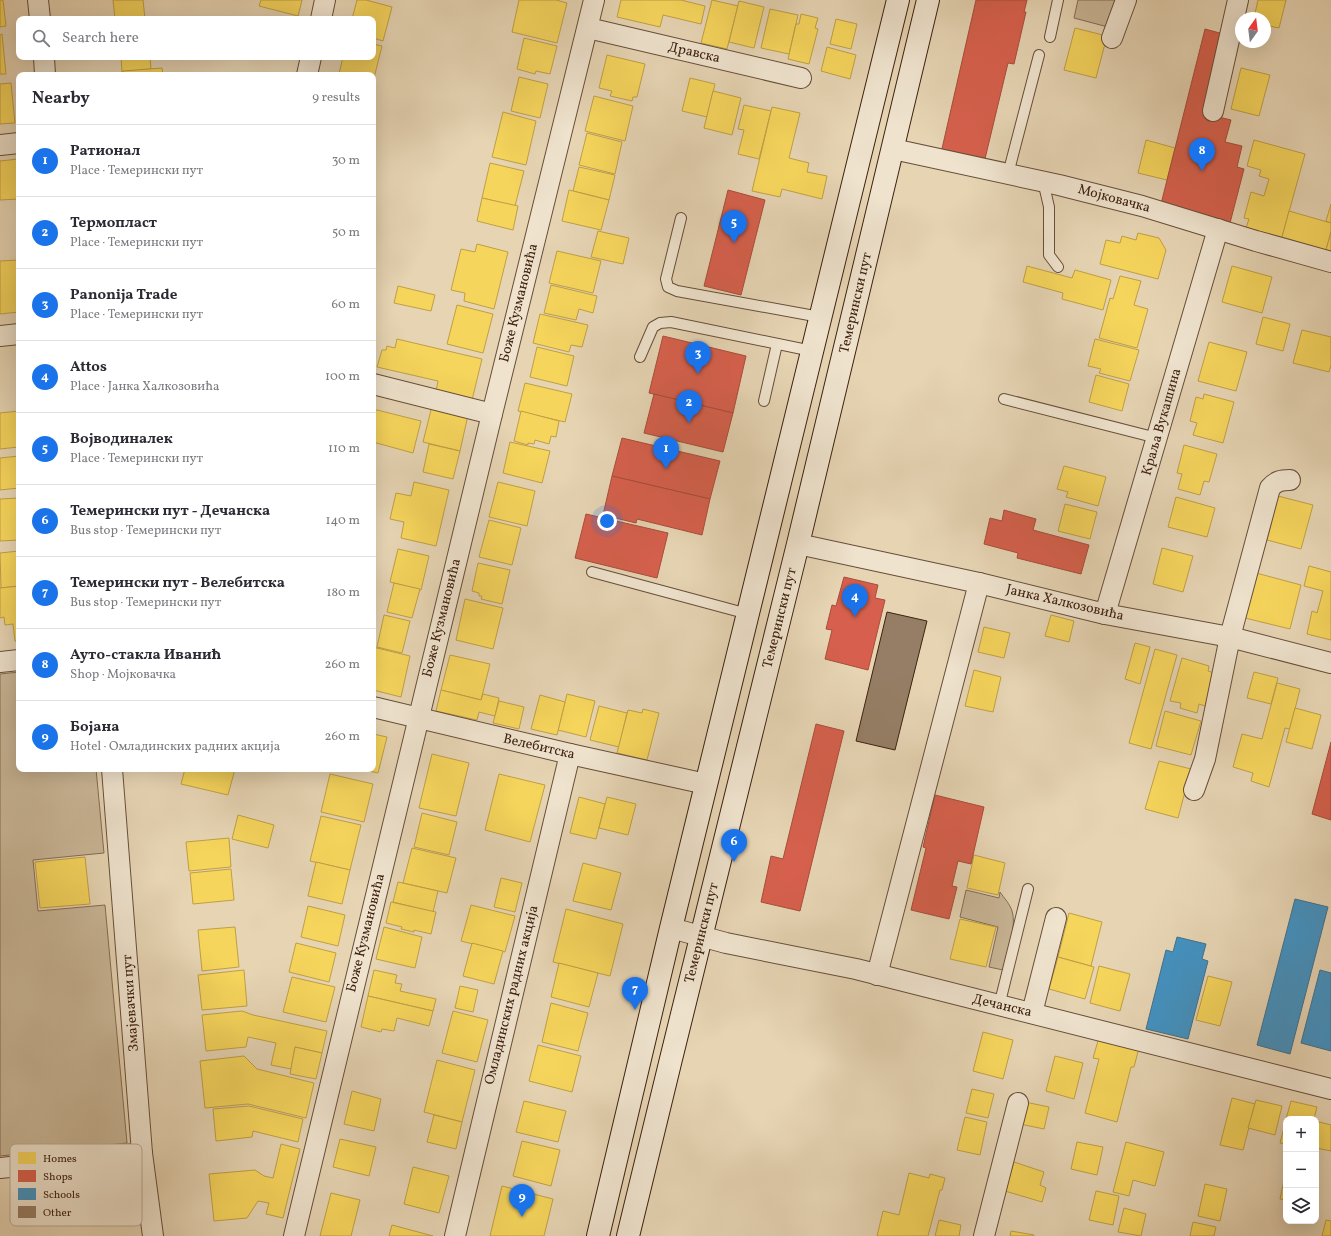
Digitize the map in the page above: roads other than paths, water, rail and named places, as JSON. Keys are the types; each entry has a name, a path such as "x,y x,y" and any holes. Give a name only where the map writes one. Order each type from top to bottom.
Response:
{"main road":[{"path":"598,1236 671,928 898,0"},
{"name":"Темерински пут","path":"628,1236 798,544 928,0"}],"street":[{"path":"38,0 40,16"},
{"path":"322,16 326,0"},
{"name":"Боже Кузмановића","path":"294,1236 418,718 594,0"},
{"path":"1112,38 1126,0"},
{"path":"1213,111 1238,0"},
{"name":"Дравска","path":"588,28 800,78"},
{"path":"44,60 46,72"},
{"path":"308,72 310,60"},
{"path":"0,145 16,143"},
{"name":"Мојковачка","path":"893,149 1043,181 1142,206 1331,262"},
{"name":"Краља Вукашина","path":"1105,614 1218,229"},
{"path":"0,336 16,334"},
{"path":"376,385 492,414"},
{"path":"1194,790 1205,758 1230,637 1270,488 1275,483 1282,480 1290,480"},
{"name":"Јанка Халкозовића","path":"798,544 979,582 1105,614 1230,637 1331,663"},
{"path":"877,975 979,582"},
{"path":"0,662 16,660"},
{"name":"Велебитска","path":"376,708 570,754 706,784"},
{"name":"Омладинских радних акција","path":"455,1236 570,754"},
{"name":"Змајевачки пут","path":"112,772 141,1144"},
{"path":"1032,1013 1056,918"},
{"name":"Дечанска","path":"671,928 726,943 856,969 1331,1089"},
{"path":"984,1236 1018,1103"},
{"name":"Змајевачки пут","path":"142,1152 153,1236"},
{"path":"0,1168 10,1167"}],"lane":[{"path":"1050,37 1058,0"},
{"path":"1008,174 1040,55"},
{"path":"1043,181 1049,207 1050,255 1058,267"},
{"path":"680,218 666,279 668,287 677,291 820,316"},
{"path":"640,356 653,327 660,323 671,322 812,351"},
{"path":"764,401 777,344"},
{"path":"1004,399 1157,438"},
{"path":"592,572 748,614"},
{"path":"999,1006 1028,890"}],"place":[{"name":"Ауто-стакла Иванић","path":"1202,171"},
{"name":"Војводиналек","path":"734,243"},
{"name":"Panonija Trade","path":"698,374"},
{"name":"Термопласт","path":"689,423"},
{"name":"Ратионал","path":"666,469"},
{"name":"Attos","path":"855,617"},
{"name":"Темерински пут - Дечанска","path":"734,862"},
{"name":"Темерински пут - Велебитска","path":"635,1010"},
{"name":"Бојана","path":"522,1217"}]}
